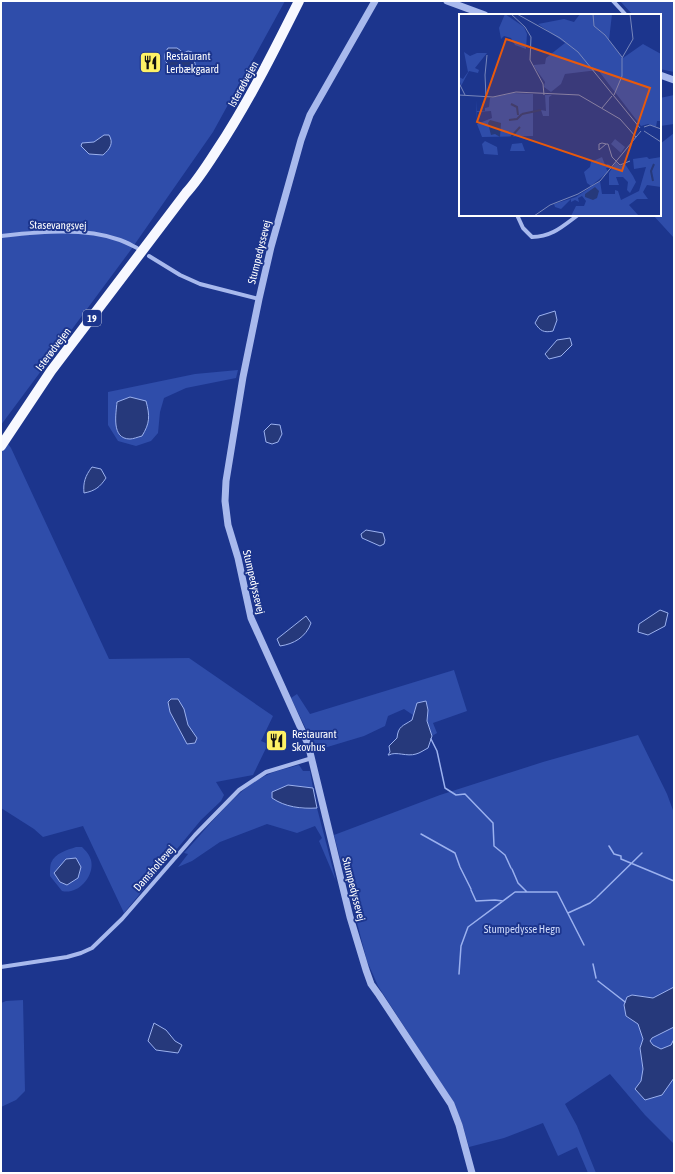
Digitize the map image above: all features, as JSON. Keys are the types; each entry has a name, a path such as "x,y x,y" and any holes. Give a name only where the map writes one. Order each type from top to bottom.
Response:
{"highway":[{"name":"Isterødvejen","path":"186,193 246,92 292,1"},
{"name":"Isterødvejen","path":"1,446 51,371 186,193 193,186 226,137 246,104 300,1"}],"street":[{"name":"Stumpedyssevej","path":"374,1 310,114 301,140 271,247 259,300 240,392 226,481 225,501 228,525 238,558 251,618 301,728 312,758 348,910 366,970 375,990 451,1104 459,1125 472,1173"},
{"path":"446,1 481,14"},
{"path":"613,1 625,14"},
{"path":"661,76 674,80"},
{"path":"517,216 522,228 532,236 536,237 550,234 577,216"},
{"name":"Stasevangsvej","path":"1,236 35,232 76,232 120,240 136,248"},
{"path":"149,256 180,275 200,284 259,300"},
{"name":"Damsholtevej","path":"1,967 68,956 81,953 92,948 122,920 195,835 239,790 266,772 312,758"}],"green space":[{"path":"1,1 285,1 213,132 130,251 1,425"},
{"path":"620,1 674,1 674,72 661,69 661,14 632,14"},
{"path":"674,95 674,124 661,126 661,98"},
{"path":"674,133 674,238 654,216 661,216 661,143"},
{"path":"238,370 236,378 186,388 164,398 160,412 158,433 151,441 136,446 118,441 108,425 108,392 195,374"},
{"path":"1,434 11,448 109,659 189,658 273,716 261,741 268,744 253,775 216,782 224,795 221,801 201,820 124,913 83,826 43,837 34,829 1,808"},
{"path":"454,670 467,711 433,723 437,733 432,736 427,721 428,710 426,701 417,703 413,715 404,709 388,716 385,726 364,736 314,751 307,731 291,698 297,694 310,714"},
{"name":"Stumpedysse Hegn","path":"638,735 667,794 674,813 674,1144 645,1115 610,1074 565,1104 577,1126 596,1173 588,1173 577,1147 558,1156 543,1123 504,1138 469,1147 462,1123 453,1102 378,986 367,961 334,835 440,795 543,762"},
{"path":"299,765 303,771 310,771 313,788 288,785 279,802 302,809 317,808 336,881 319,841 322,838 315,826 297,833 267,824 220,842 192,861 178,867 188,854 184,853 223,810 245,789 271,773"},
{"path":"76,847 82,847 86,851 91,860 92,866 88,878 84,883 74,890 62,891 50,876 51,863 58,854"},
{"path":"23,1000 25,1091 16,1100 1,1107 1,1003 6,1001"}],"shaded area":[{"path":"168,48 177,48 184,53 188,51 192,52 195,55 195,69 183,71 169,66 165,57 165,53"},
{"path":"104,135 109,135 111,143 108,150 103,155 89,154 81,146 82,143 94,142"},
{"path":"555,311 557,320 553,331 547,332 541,330 535,323 539,316"},
{"path":"570,338 572,345 561,356 549,359 545,354 557,340"},
{"path":"130,397 146,401 149,415 147,427 142,436 130,439 124,438 120,435 117,430 116,419 117,402"},
{"path":"271,424 280,425 282,434 278,442 272,444 266,442 264,431"},
{"path":"92,467 101,469 106,478 97,488 84,493 85,480"},
{"path":"366,530 383,533 385,540 384,544 380,546 362,538 361,534"},
{"path":"660,610 668,613 665,626 648,635 638,632 639,624"},
{"path":"306,616 311,623 303,636 295,642 280,646 277,639"},
{"path":"171,699 178,699 184,709 188,725 197,738 195,743 187,744 170,712 168,702"},
{"path":"426,701 428,710 427,721 432,736 428,748 413,755 388,755 390,752 389,746 397,738 398,731 412,720 417,703"},
{"path":"288,785 313,788 317,808 293,807 282,804 272,798 272,792"},
{"path":"76,858 81,867 78,878 67,885 60,882 54,873 66,859"},
{"path":"674,987 674,1027 652,1038 650,1041 653,1045 661,1049 671,1045 674,1039 674,1078 662,1095 645,1100 635,1089 641,1081 643,1069 640,1048 643,1039 638,1024 626,1016 624,1005 627,997 632,995 653,998"},
{"path":"154,1023 166,1030 175,1041 182,1045 178,1053 156,1050 148,1041"}],"waterway":[{"path":"431,739 437,751 445,788 456,795 465,794 493,823 494,846 505,855 511,868"},
{"path":"421,834 455,853 471,889"},
{"path":"609,846 614,854 621,856 621,859 674,881"},
{"path":"597,897 642,853"},
{"path":"512,869 518,883 527,892 557,892 584,945"},
{"path":"471,890 476,901 503,901"},
{"path":"459,974 461,946 468,927 515,892 527,892"},
{"path":"568,913 590,903 596,898"},
{"path":"593,964 596,978"},
{"path":"598,981 625,1002"}],"place":[{"name":"Restaurant Lerbækgaard","path":"151,62"},
{"name":"Restaurant Skovhus","path":"277,740"}]}
